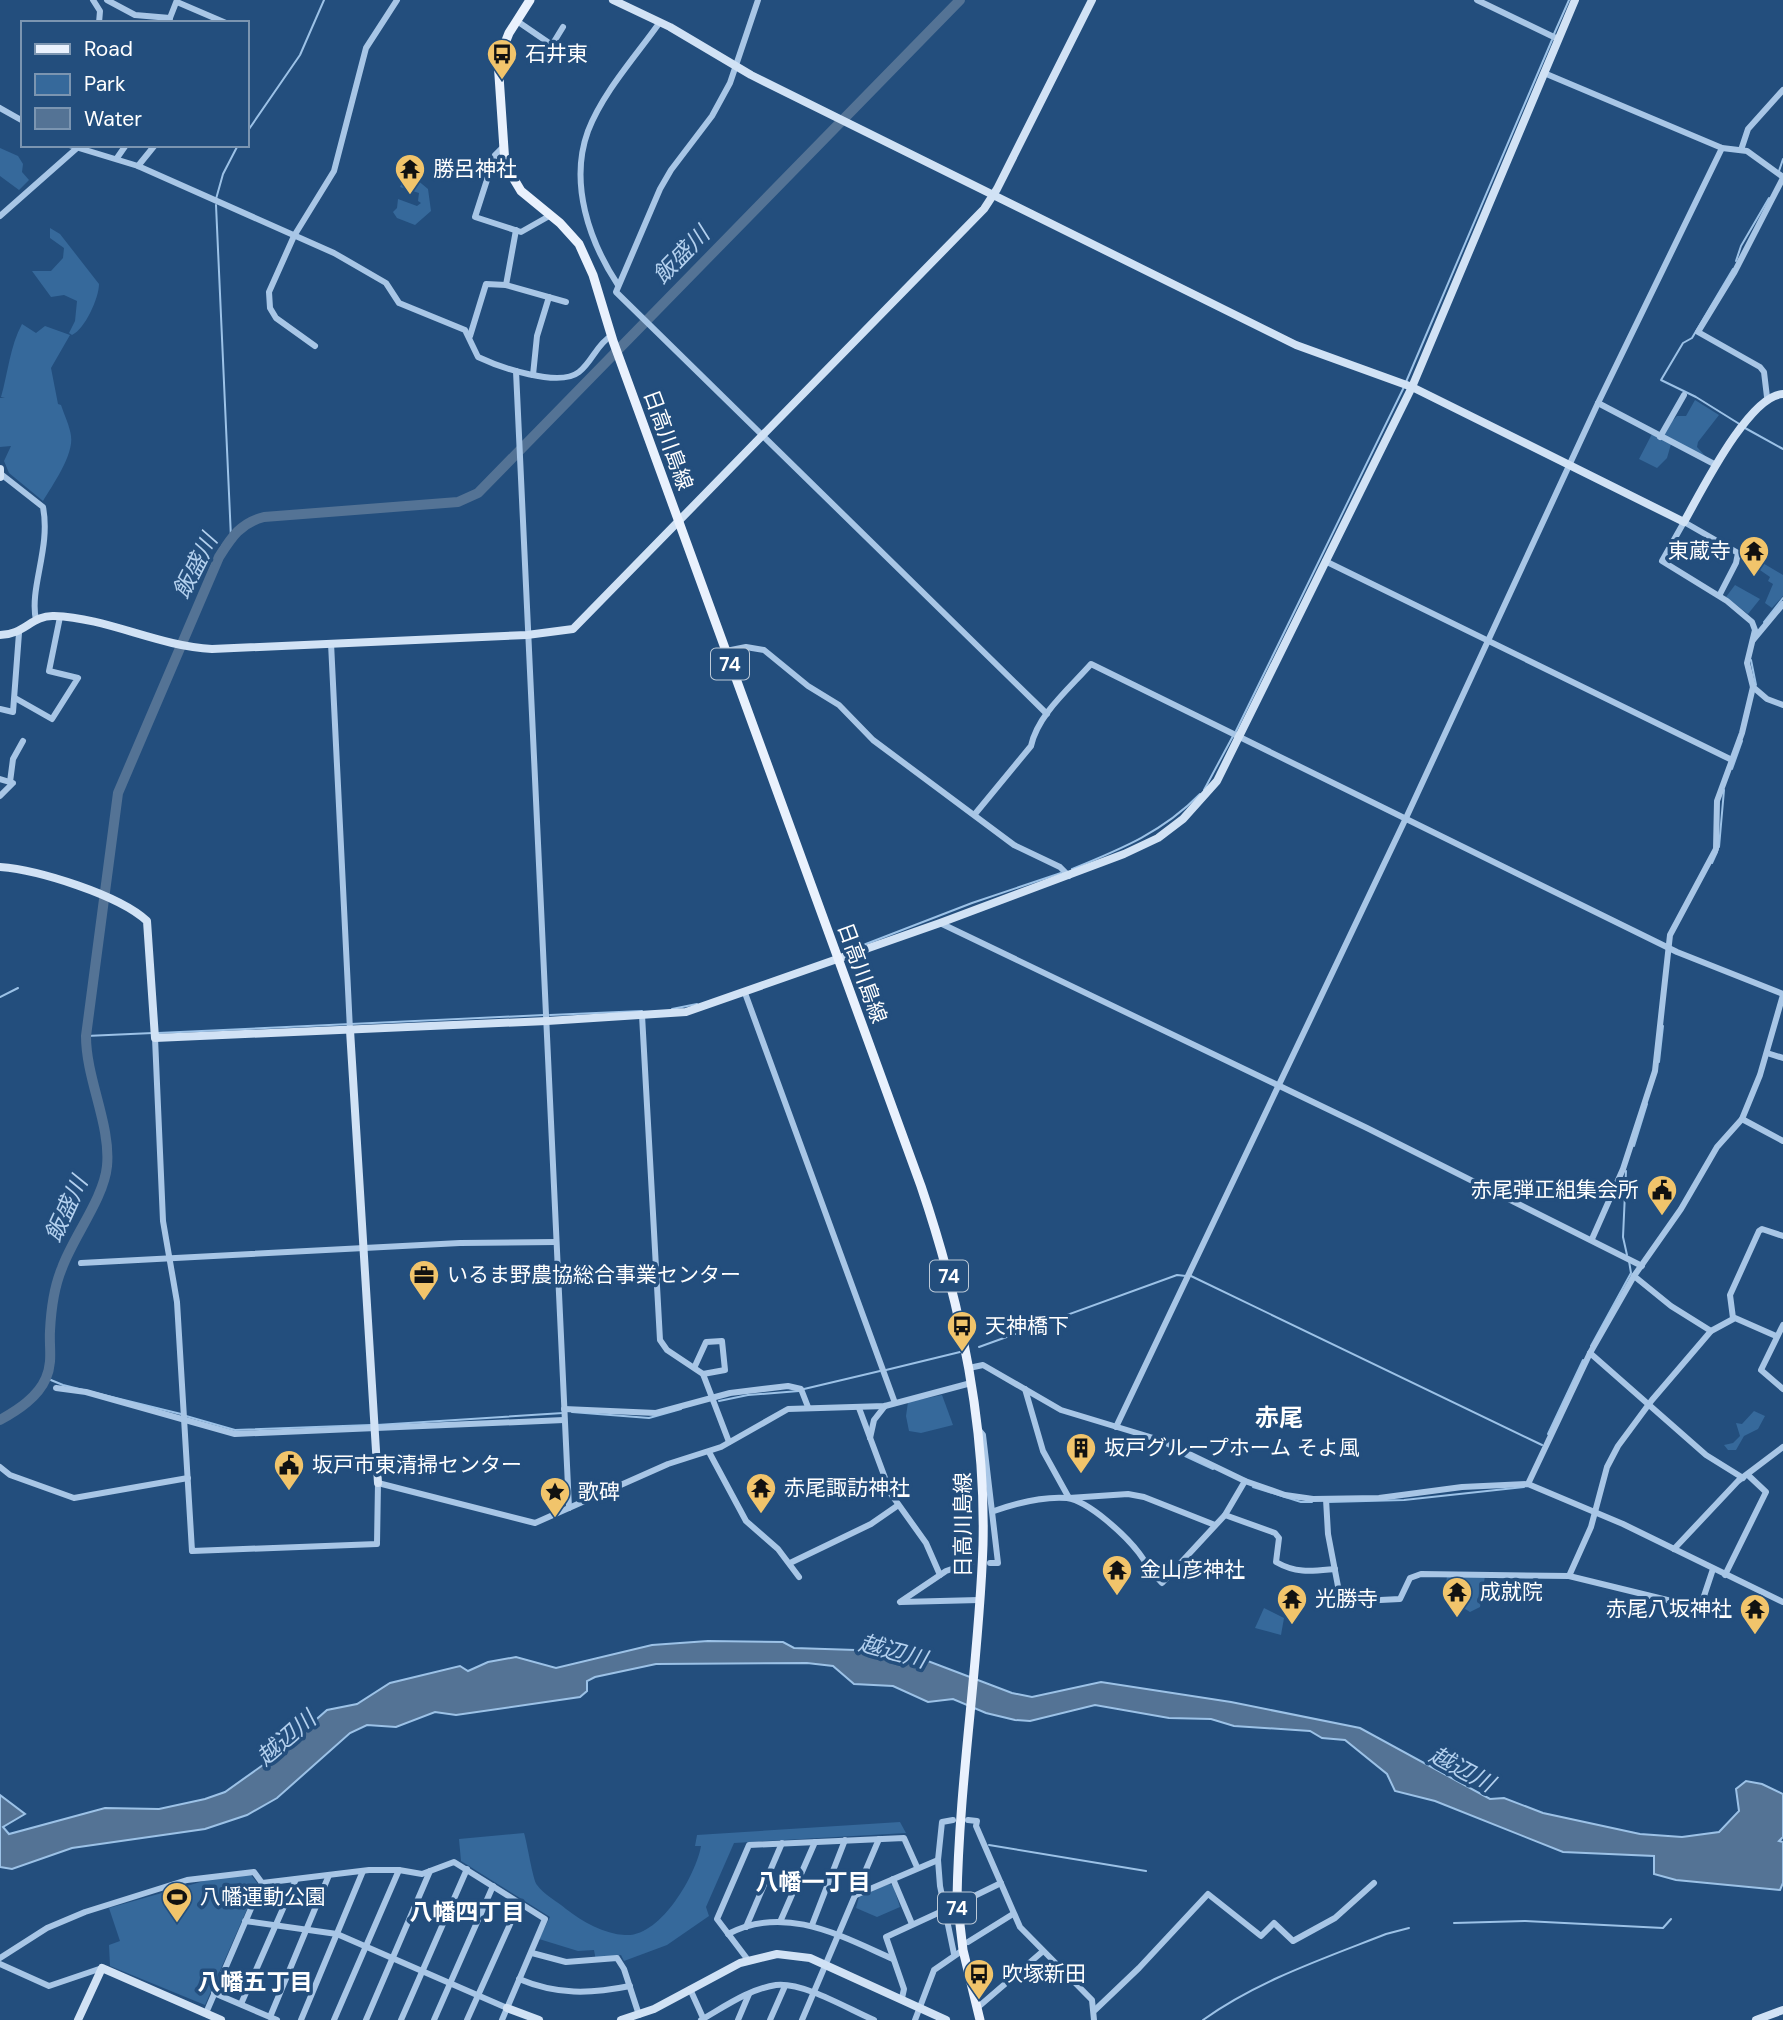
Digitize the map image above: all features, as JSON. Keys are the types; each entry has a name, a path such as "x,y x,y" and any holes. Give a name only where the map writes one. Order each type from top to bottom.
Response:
{"main road":[{"name":"日高川島線","path":"530,0 503,46 497,66 505,164 517,185 570,233 585,255 612,339 936,1229 969,1368 982,1491 979,1605 957,1899 962,1949 980,2020"}],"street":[{"path":"93,0 100,12 99,21"},
{"path":"107,0 135,15 169,20 177,1 222,21"},
{"path":"315,346 283,324 270,308 272,279 294,236 334,171 366,48 397,0"},
{"path":"613,0 626,3 736,67 1296,345 1412,387 1684,522 1738,553 1736,563 1719,596"},
{"path":"758,0 736,67 712,116 660,189 618,285 617,294 1047,714"},
{"path":"0,635 19,633 36,620 60,617 168,644 195,648 527,635 563,632 578,625 963,231 993,195 1092,0"},
{"path":"1477,0 1559,39"},
{"path":"155,1038 350,1025 686,1012 839,960 1069,876 1158,838 1183,819 1217,781 1236,736 1412,387 1575,0"},
{"path":"517,21 552,45 563,27"},
{"path":"618,285 594,241 582,193 581,157 588,130 602,104 660,22"},
{"path":"1544,73 1722,148 1741,150 1783,177 1734,273 1698,331 1760,367 1764,372 1768,397"},
{"path":"1741,150 1748,129 1783,90"},
{"path":"0,108 21,120"},
{"path":"0,216 72,147"},
{"path":"77,147 138,166 348,260 386,283 399,303 454,324 470,336 478,357 516,371 564,378 574,376 604,340 612,339"},
{"path":"117,158 122,147"},
{"path":"138,166 153,147"},
{"path":"1116,1427 1406,818 1598,403 1722,148"},
{"path":"502,149 495,155 475,217 516,230 526,230 551,215"},
{"path":"506,285 516,230"},
{"path":"470,336 486,284 506,285 566,302"},
{"path":"533,375 535,344 549,297"},
{"path":"516,371 517,439 569,1508"},
{"path":"1592,1239 1623,1169 1654,1071 1669,948 1678,916 1716,849 1717,801 1742,733 1753,687 1747,663 1755,630 1752,622 1719,596 1662,561 1716,465 1753,412 1768,397 1783,394"},
{"path":"1660,437 1684,395"},
{"path":"1598,403 1716,465"},
{"path":"0,473 43,507 46,538 33,607 36,620"},
{"path":"1325,561 1732,760"},
{"path":"1751,641 1783,604"},
{"path":"15,698 52,719 78,678 49,671 60,617"},
{"path":"0,709 13,712 19,633"},
{"path":"0,867 40,873 90,892 143,917 149,927 163,1221 177,1301 192,1551 196,1553 377,1544 376,1428 350,1025 331,643"},
{"path":"726,651 746,647 764,650 812,690 839,705 873,740 1014,845 1060,867 1069,876"},
{"path":"975,814 1031,746 1034,732 1047,714 1091,664 1669,948 1783,995 1767,1053 1742,1119 1717,1147 1681,1209 1634,1276 1590,1353 1528,1484"},
{"path":"1753,687 1767,699 1783,705"},
{"path":"0,796 13,783 10,782 13,759 23,741"},
{"path":"0,779 10,782"},
{"path":"940,923 1592,1239 1642,1266"},
{"path":"745,993 895,1403"},
{"path":"642,1015 660,1339 667,1350 695,1366 703,1374 714,1396 729,1442"},
{"path":"1767,1053 1783,1058"},
{"path":"1742,1119 1783,1141"},
{"path":"1733,1318 1730,1295 1759,1231 1764,1229 1783,1236"},
{"path":"81,1263 556,1242"},
{"path":"1634,1276 1671,1306 1710,1331"},
{"path":"1569,1576 1595,1513 1612,1457 1650,1404 1710,1331 1733,1318"},
{"path":"1733,1318 1776,1336"},
{"path":"1783,1325 1761,1370 1783,1389"},
{"path":"695,1366 706,1342 722,1341 724,1370 703,1374"},
{"path":"1590,1353 1706,1455 1746,1477 1766,1492 1725,1575"},
{"path":"969,1368 983,1365 1061,1410 1160,1440 1245,1481 1285,1495 1326,1501 1380,1498 1462,1486 1528,1484 1674,1549 1783,1602"},
{"path":"378,1483 535,1523 668,1464 709,1452 788,1409 884,1406 971,1382"},
{"path":"564,1409 656,1413 714,1396 797,1386 806,1396 808,1407"},
{"path":"55,1388 86,1392 235,1434 564,1420"},
{"path":"1026,1389 1043,1451 1069,1498 1110,1523 1162,1583 1225,1515 1245,1481"},
{"path":"870,1438 874,1420 884,1406"},
{"path":"859,1408 897,1506 926,1543 940,1575"},
{"path":"977,1427 983,1435 994,1511 998,1563 990,1563"},
{"path":"1674,1549 1746,1477 1783,1447"},
{"path":"709,1452 746,1521 790,1563 799,1577"},
{"path":"0,1467 10,1475 74,1499 188,1478"},
{"path":"994,1511 1019,1502 1128,1494 1144,1497 1215,1525"},
{"path":"1326,1501 1341,1602 1400,1599 1410,1578 1421,1574 1569,1576 1700,1608 1713,1569"},
{"path":"790,1563 871,1524 897,1506"},
{"path":"1225,1515 1275,1533 1279,1538 1276,1562 1286,1568 1300,1572 1335,1569"},
{"path":"972,1562 940,1575 900,1602 979,1605"},
{"path":"953,1820 942,1822 938,1860 948,1908 962,1949"},
{"path":"968,1820 977,1821 976,1826 1020,1927 1092,2000 1094,2020"},
{"path":"748,1960 717,1920 749,1845 904,1838 917,1867"},
{"path":"803,2020 878,1839"},
{"path":"812,1925 845,1840"},
{"path":"780,1922 815,1842"},
{"path":"746,1927 782,1843"},
{"path":"856,1895 938,1860"},
{"path":"262,1883 363,1871 399,1870 422,1874 454,1862 467,1869 545,1919 502,2020"},
{"path":"401,2020 467,1869"},
{"path":"334,2020 399,1870"},
{"path":"301,2020 363,1871"},
{"path":"366,2020 430,1871"},
{"path":"0,1958 69,1918 187,1880 254,1872 262,1883"},
{"path":"270,2017 330,1875"},
{"path":"241,2004 296,1879"},
{"path":"893,1879 912,1924"},
{"path":"206,2013 262,1883"},
{"path":"964,1901 1001,1883"},
{"path":"1095,2010 1139,1968 1208,1894 1261,1936 1274,1923 1293,1941 1335,1918 1374,1883"},
{"path":"434,2020 494,1886"},
{"path":"467,2020 520,1902"},
{"path":"902,1998 904,1989 886,1937 948,1908"},
{"path":"915,2020 934,1970 1013,1914"},
{"path":"245,1921 337,1934 538,2020"},
{"path":"728,1934 746,1927 780,1922 812,1925 893,1959"},
{"path":"532,1952 566,1962 617,1958 639,2015"},
{"path":"977,2008 1042,1952"},
{"path":"621,2020 639,2015 748,1960 788,1954 826,1965 921,2006 946,2020"},
{"path":"0,1964 49,1986 102,1968 221,2020"},
{"path":"78,2020 102,1968"},
{"path":"519,1979 562,1992 605,1991 629,1986"},
{"path":"690,1989 703,2020 750,1994 785,1986 814,1994 874,2020"},
{"path":"770,2020 785,1986"},
{"path":"214,1993 277,2020"},
{"path":"738,2020 750,1994"},
{"path":"1756,2020 1783,2010"}],"green space":[{"path":"0,148 18,156 23,164 22,172 29,180 19,190 0,176"},
{"path":"416,179 428,189 431,211 415,225 397,218 393,212 397,208 398,199 417,206 421,203 418,201 419,193 400,187 403,180"},
{"path":"50,228 60,234 99,284 90,312 82,326 72,335 69,333 75,321 77,301 64,295 51,297 32,271 51,271 63,258 64,248 50,238"},
{"path":"22,324 36,333 45,326 70,335 51,368 58,404 61,405 68,425 71,444 61,470 43,501 9,473 4,461 11,446 0,447 0,398 5,398 1,397 12,350"},
{"path":"1695,400 1719,415 1698,442 1697,447 1707,458 1671,444 1667,458 1657,468 1639,459 1652,434 1657,437 1677,416 1686,416"},
{"path":"1761,562 1783,575 1783,596 1772,608 1765,603 1773,584 1768,581 1770,577 1757,568"},
{"path":"1735,585 1760,599 1748,614 1726,597"},
{"path":"942,1395 953,1425 921,1433 909,1431 906,1416 908,1402"},
{"path":"1754,1411 1765,1416 1758,1429 1744,1436 1736,1450 1728,1450 1724,1445 1733,1443 1740,1436 1736,1423 1742,1424"},
{"path":"1447,1576 1485,1576 1480,1607 1470,1612 1454,1602 1444,1601"},
{"path":"1264,1608 1284,1618 1281,1635 1255,1628"},
{"path":"900,1822 906,1833 734,1843 706,1907 709,1916 667,1945 624,1961 621,1955 596,1961 594,1950 578,1951 539,1939 550,1917 461,1861 459,1839 524,1833 535,1882 540,1888 587,1923 602,1930 625,1935 638,1933 651,1926 674,1902 698,1858 701,1846 695,1846 697,1835"},
{"name":"八幡運動公園","path":"251,1875 258,1884 205,2005 110,1966 109,1945 120,1941 109,1908 211,1879"},
{"path":"889,1884 893,1885 900,1907 877,1917 856,1908 859,1897"}],"water":[{"name":"越辺川","path":"708,1641 783,1642 794,1648 856,1650 865,1646 891,1647 1012,1693 1032,1697 1101,1682 1231,1702 1360,1728 1490,1799 1504,1798 1543,1813 1640,1834 1682,1837 1719,1832 1739,1811 1736,1789 1746,1781 1762,1784 1783,1794 1783,1837 1779,1841 1783,1842 1783,1883 1780,1890 1676,1880 1654,1874 1654,1856 1563,1852 1435,1801 1395,1791 1387,1774 1345,1740 1322,1738 1310,1731 1234,1726 1211,1719 1169,1718 1095,1705 1030,1721 1015,1720 986,1713 953,1699 928,1702 893,1686 854,1684 833,1666 807,1663 656,1664 595,1677 587,1681 587,1691 580,1697 456,1715 435,1712 396,1727 367,1725 350,1733 277,1798 247,1815 205,1829 72,1848 12,1869 0,1867 0,1795 25,1814 3,1827 9,1834 105,1808 159,1809 205,1799 225,1792 270,1760 327,1710 357,1704 390,1683 460,1666 468,1671 488,1662 516,1657 556,1668 652,1645"}],"waterway":[{"path":"248,131 300,55 324,0"},
{"name":"飯盛川","path":"0,1420 33,1397 46,1378 51,1315 57,1283 67,1256 105,1178 105,1134 90,1069 86,1036 118,793 219,557 242,527 264,517 458,502 478,493 960,0"},
{"path":"1554,34 1569,0"},
{"path":"1406,382 1552,40"},
{"path":"216,199 223,174 237,147"},
{"path":"1779,171 1783,159"},
{"path":"1736,261 1741,246 1769,198"},
{"path":"216,205 231,538"},
{"path":"1733,269 1692,338 1683,343 1661,380 1696,397 1741,425"},
{"path":"1236,731 1404,387"},
{"path":"1745,428 1783,449"},
{"path":"1764,622 1783,598"},
{"path":"1751,660 1756,685"},
{"path":"1204,790 1233,736"},
{"path":"1732,769 1742,741"},
{"path":"1719,847 1724,790"},
{"path":"1072,869 1156,829 1200,794"},
{"path":"1712,863 1717,852"},
{"path":"858,947 972,903 1061,873"},
{"path":"0,997 18,988"},
{"path":"672,1009 697,1004"},
{"path":"550,1015 642,1011"},
{"path":"158,1033 544,1015"},
{"path":"1659,1062 1663,1026"},
{"path":"86,1036 153,1033"},
{"path":"1634,1146 1647,1104"},
{"path":"1626,1171 1623,1237 1627,1255"},
{"path":"1591,1346 1631,1273 1629,1261"},
{"path":"979,1347 1177,1275 1186,1276"},
{"path":"1191,1276 1542,1445"},
{"path":"886,1370 960,1352"},
{"path":"1548,1434 1583,1360"},
{"path":"804,1389 880,1371"},
{"path":"46,1378 63,1385 181,1414"},
{"path":"719,1401 748,1395 799,1391"},
{"path":"572,1412 649,1418 681,1409"},
{"path":"377,1425 563,1413"},
{"path":"186,1416 235,1430 371,1425"},
{"path":"1185,1456 1213,1469"},
{"path":"1253,1487 1301,1502 1312,1502"},
{"path":"1328,1502 1404,1500 1524,1487"},
{"path":"989,1845 1146,1871"},
{"path":"1454,1923 1525,1921 1663,1928 1671,1919"},
{"path":"1203,2020 1246,1993 1292,1971 1386,1934 1409,1928"}],"place":[{"name":"石井東","path":"502,81"},
{"name":"勝呂神社","path":"410,196"},
{"name":"東蔵寺","path":"1754,578"},
{"name":"赤尾弾正組集会所","path":"1662,1217"},
{"name":"いるま野農協総合事業センター","path":"424,1302"},
{"name":"天神橋下","path":"962,1353"},
{"name":"坂戸グループホーム そよ風","path":"1081,1475"},
{"name":"坂戸市東清掃センター","path":"289,1492"},
{"name":"赤尾諏訪神社","path":"761,1515"},
{"name":"歌碑","path":"555,1519"},
{"name":"金山彦神社","path":"1117,1597"},
{"name":"成就院","path":"1457,1619"},
{"name":"光勝寺","path":"1292,1626"},
{"name":"赤尾八坂神社","path":"1755,1636"},
{"name":"八幡運動公園","path":"177,1924"},
{"name":"吹塚新田","path":"979,2001"}],"district":[{"name":"赤尾","path":"1279,1418"},
{"name":"八幡一丁目","path":"813,1882"},
{"name":"八幡四丁目","path":"467,1912"},
{"name":"八幡五丁目","path":"255,1982"}]}
